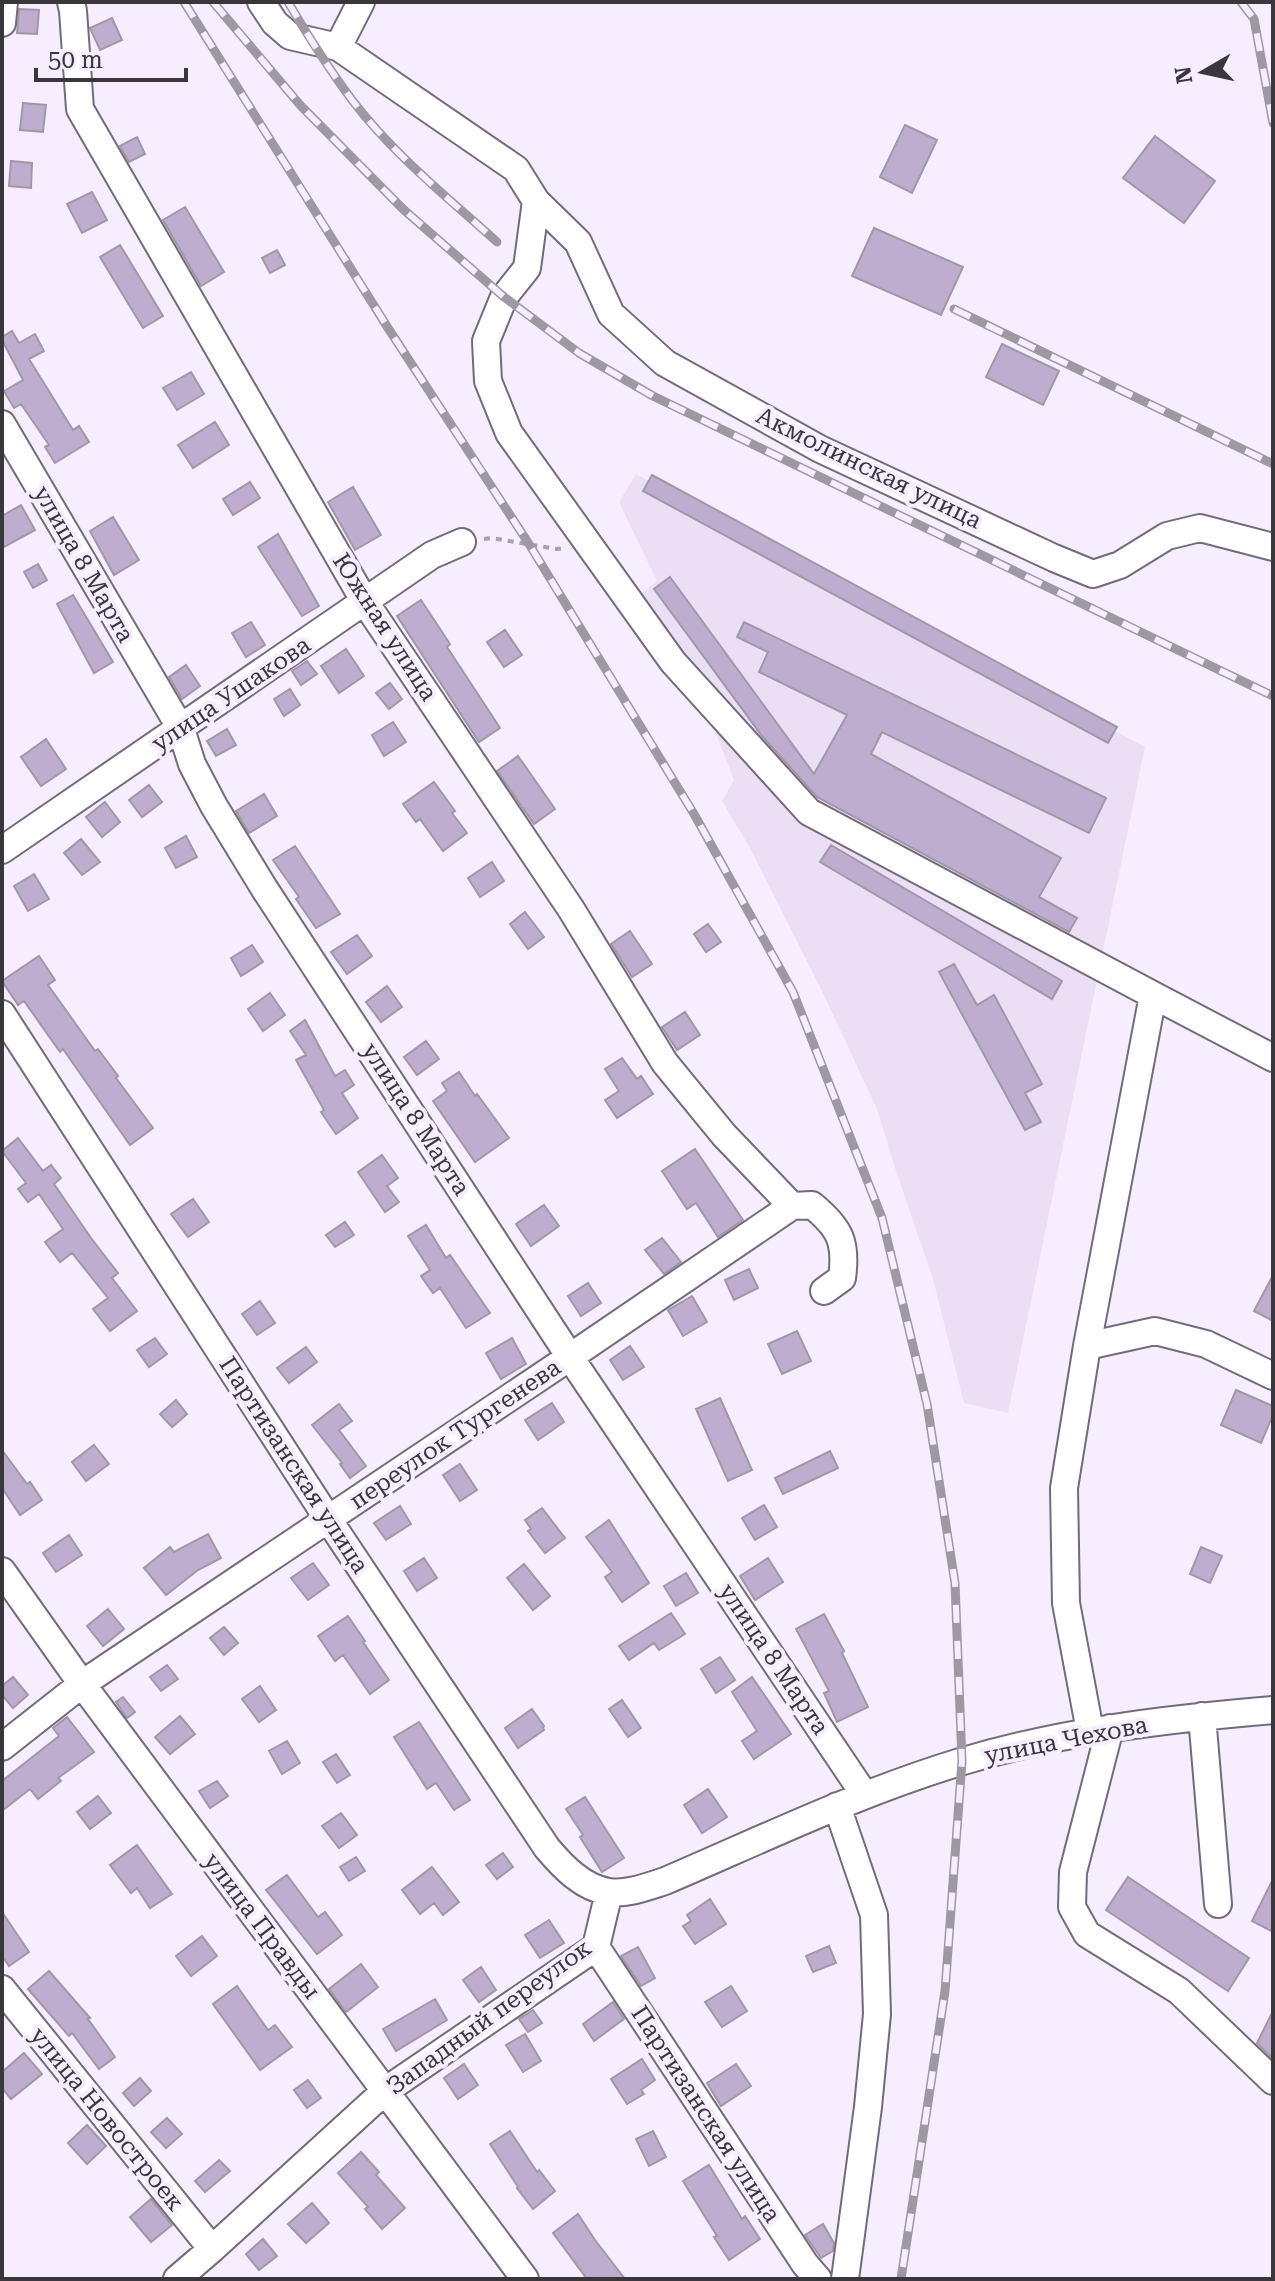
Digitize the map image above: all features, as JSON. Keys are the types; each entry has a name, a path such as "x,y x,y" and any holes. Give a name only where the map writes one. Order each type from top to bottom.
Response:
{"street":[{"path":"2,23 4,2"},
{"name":"Южная улица","path":"71,2 80,109 365,602 571,909 665,1063 724,1135 792,1206"},
{"path":"261,2 275,23 290,36 338,47 361,2"},
{"name":"Акмолинская улица","path":"338,47 516,169 536,201 578,242 611,314 665,363 820,449 1093,574 1120,565 1167,536 1200,528 1273,547"},
{"path":"536,201 527,268 504,297 486,341 488,381 509,433 673,662 809,812 1273,1058"},
{"name":"улица 8 Марта","path":"2,424 181,729 192,764 257,876 570,1357 864,1794"},
{"name":"улица Ушакова","path":"2,850 432,555 462,542"},
{"path":"1153,995 1087,1346 1064,1488 1066,1603 1100,1730 1073,1872 1072,1907 1087,1934 1179,1991 1273,2081"},
{"name":"Партизанская улица","path":"2,1014 328,1519 547,1848 563,1868 583,1882 609,1892"},
{"path":"792,1206 812,1205 830,1220 840,1238 845,1256 842,1278 824,1291"},
{"name":"переулок Тургенева","path":"2,1747 82,1684 792,1206"},
{"path":"1087,1346 1155,1331 1206,1344 1273,1376"},
{"name":"улица Правды","path":"2,1571 82,1684 525,2279"},
{"name":"улица Чехова","path":"864,1794 962,1761 1100,1730 1273,1710"},
{"path":"1202,1716 1218,1904"},
{"path":"609,1892 665,1881 864,1794"},
{"path":"837,1806 874,1915 877,2014 845,2279"},
{"name":"Западный переулок","path":"177,2279 385,2091 596,1947 609,1892"},
{"name":"Партизанская улица","path":"596,1947 805,2264 818,2279"},
{"name":"улица Новостроек","path":"2,1989 212,2249"}],"path":[{"path":"462,542 491,538 557,549 587,541"}],"shaded area":[{"path":"636,474 1145,747 1008,1413 964,1403 933,1279 877,1109 822,991 750,848 722,801 734,780 693,675 645,610 641,594 657,581 619,502"}],"building":[{"path":"19,9 39,10 37,34 17,33"},
{"path":"112,18 122,40 100,50 90,28"},
{"path":"23,103 46,105 43,132 20,130"},
{"path":"905,125 937,140 912,193 880,177"},
{"path":"1155,136 1215,181 1184,223 1123,178"},
{"path":"137,137 145,154 129,162 120,146"},
{"path":"11,161 32,163 31,188 9,186"},
{"path":"92,192 107,220 82,233 67,204"},
{"path":"185,207 224,272 201,286 163,220"},
{"path":"874,228 963,267 941,315 852,276"},
{"path":"120,245 163,316 143,328 100,257"},
{"path":"277,250 285,265 270,273 262,258"},
{"path":"12,331 19,343 35,334 44,351 29,359 73,430 79,426 89,442 55,463 45,447 49,445 21,404 14,408 4,391 23,380 2,340"},
{"path":"1002,344 1059,371 1043,405 986,377"},
{"path":"191,372 204,394 177,410 163,388"},
{"path":"215,422 229,445 193,468 178,445"},
{"path":"652,475 1117,727 1108,743 643,491"},
{"path":"250,482 260,498 233,515 223,499"},
{"path":"353,487 381,535 355,550 328,502"},
{"path":"21,505 35,530 2,548 2,516"},
{"path":"113,517 139,560 114,575 90,531"},
{"path":"278,534 319,606 302,616 258,547"},
{"path":"38,564 47,580 33,588 24,572"},
{"path":"670,577 814,774 847,715 759,672 768,652 737,637 744,622 1106,798 1089,833 882,732 871,754 1061,858 1039,897 1077,918 1069,932 817,797 762,736 654,589"},
{"path":"73,595 113,662 94,673 57,604"},
{"path":"421,600 450,644 447,647 500,728 479,742 397,616"},
{"path":"251,622 265,645 246,657 232,633"},
{"path":"505,630 522,655 504,667 487,642"},
{"path":"346,649 364,676 339,693 321,666"},
{"path":"307,661 317,674 301,685 292,671"},
{"path":"186,665 200,686 182,699 169,677"},
{"path":"390,683 402,699 389,709 376,693"},
{"path":"290,689 300,705 284,716 274,699"},
{"path":"393,722 406,742 384,756 372,735"},
{"path":"227,729 236,745 216,756 207,741"},
{"path":"46,739 66,769 41,786 21,757"},
{"path":"518,756 555,809 534,824 497,771"},
{"path":"434,782 467,833 443,851 420,819 416,822 403,804"},
{"path":"149,785 162,802 142,817 129,800"},
{"path":"264,794 277,816 249,833 236,811"},
{"path":"105,802 120,822 102,837 86,817"},
{"path":"186,836 197,857 176,868 165,848"},
{"path":"81,839 100,862 82,875 64,853"},
{"path":"831,845 1062,981 1052,999 820,862"},
{"path":"295,846 340,914 316,928 273,860"},
{"path":"492,862 504,881 480,897 468,878"},
{"path":"34,874 49,899 28,911 14,886"},
{"path":"525,912 544,937 528,949 510,924"},
{"path":"708,924 721,942 706,952 694,934"},
{"path":"630,931 652,964 632,977 611,944"},
{"path":"357,935 372,956 347,974 331,952"},
{"path":"252,945 263,962 241,976 231,958"},
{"path":"39,956 55,980 48,985 95,1051 98,1049 118,1076 116,1078 153,1128 130,1145 63,1049 60,1052 24,1001 18,1005 2,981"},
{"path":"954,964 977,1005 994,995 1042,1084 1025,1093 1041,1122 1025,1130 939,972"},
{"path":"387,986 402,1007 381,1022 366,1002"},
{"path":"270,993 285,1015 263,1031 248,1009"},
{"path":"685,1012 700,1035 677,1050 662,1027"},
{"path":"305,1020 335,1076 345,1070 354,1085 342,1093 358,1118 336,1134 321,1112 324,1110 296,1060 306,1055 290,1031"},
{"path":"426,1041 439,1059 417,1075 404,1057"},
{"path":"622,1058 637,1079 641,1076 653,1094 617,1118 605,1100 619,1091 605,1069"},
{"path":"459,1072 509,1138 475,1162 433,1101 447,1091 442,1083"},
{"path":"18,1138 43,1171 51,1165 61,1178 54,1184 118,1273 112,1278 137,1311 110,1331 93,1309 108,1298 72,1253 60,1262 45,1242 63,1229 39,1194 28,1202 18,1189 26,1183 2,1151"},
{"path":"695,1149 743,1220 718,1237 696,1203 687,1209 662,1171"},
{"path":"382,1155 398,1178 387,1186 399,1202 385,1212 358,1172"},
{"path":"193,1199 209,1222 188,1237 171,1214"},
{"path":"544,1205 559,1226 531,1246 516,1224"},
{"path":"345,1222 354,1235 335,1247 326,1235"},
{"path":"426,1225 446,1258 450,1255 490,1313 466,1328 440,1288 433,1293 421,1276 430,1270 408,1236"},
{"path":"662,1238 681,1262 664,1274 645,1250"},
{"path":"749,1269 758,1288 734,1300 725,1280"},
{"path":"1273,1275 1273,1321 1254,1311"},
{"path":"588,1283 601,1303 581,1316 568,1296"},
{"path":"692,1296 707,1322 683,1336 668,1310"},
{"path":"260,1301 275,1323 257,1335 242,1314"},
{"path":"797,1331 811,1361 782,1374 768,1344"},
{"path":"155,1338 167,1354 149,1367 137,1350"},
{"path":"512,1338 526,1364 501,1379 486,1353"},
{"path":"630,1346 644,1367 623,1380 610,1360"},
{"path":"306,1347 317,1362 289,1383 277,1368"},
{"path":"1236,1390 1273,1406 1273,1415 1261,1443 1221,1425"},
{"path":"720,1398 752,1470 728,1481 696,1409"},
{"path":"176,1400 187,1414 172,1427 160,1414"},
{"path":"552,1403 564,1422 538,1440 525,1420"},
{"path":"339,1404 352,1421 339,1430 366,1466 350,1478 312,1425"},
{"path":"94,1445 109,1464 86,1481 72,1462"},
{"path":"2,1450 42,1500 20,1515 2,1488"},
{"path":"830,1451 838,1468 783,1494 775,1478"},
{"path":"460,1464 477,1490 460,1501 443,1475"},
{"path":"764,1505 777,1527 755,1540 742,1518"},
{"path":"400,1506 411,1524 386,1540 374,1523"},
{"path":"542,1508 565,1538 545,1553 528,1531 531,1529 525,1520"},
{"path":"609,1520 649,1583 622,1602 605,1577 612,1572 586,1537"},
{"path":"208,1534 221,1558 198,1570 166,1595 144,1568 170,1547 174,1552"},
{"path":"69,1535 82,1555 56,1572 43,1553"},
{"path":"1201,1547 1222,1556 1210,1583 1190,1574"},
{"path":"424,1558 437,1578 417,1591 404,1571"},
{"path":"768,1558 783,1582 755,1600 740,1576"},
{"path":"313,1563 329,1585 308,1600 291,1578"},
{"path":"524,1564 550,1596 533,1610 507,1578"},
{"path":"686,1573 698,1593 676,1606 664,1586"},
{"path":"108,1609 124,1629 103,1646 87,1626"},
{"path":"671,1613 685,1634 659,1650 654,1643 629,1660 619,1646"},
{"path":"824,1614 868,1707 837,1722 824,1693 829,1691 796,1629"},
{"path":"348,1616 389,1680 370,1694 343,1655 335,1661 318,1636"},
{"path":"224,1627 238,1643 224,1655 210,1638"},
{"path":"720,1657 735,1680 716,1693 701,1669"},
{"path":"167,1665 178,1679 161,1691 150,1677"},
{"path":"13,1677 28,1695 13,1708 2,1695 2,1686"},
{"path":"752,1677 791,1734 754,1759 742,1741 757,1731 732,1692"},
{"path":"260,1686 276,1710 259,1722 242,1699"},
{"path":"123,1697 135,1712 127,1718 116,1702"},
{"path":"622,1700 641,1728 628,1737 609,1709"},
{"path":"532,1709 544,1730 518,1748 505,1728"},
{"path":"180,1716 195,1734 170,1754 155,1737"},
{"path":"67,1717 94,1752 58,1778 61,1781 38,1799 30,1789 2,1811 2,1781 59,1736 53,1728"},
{"path":"419,1722 470,1800 454,1810 436,1783 427,1789 394,1737"},
{"path":"287,1741 300,1763 282,1774 269,1751"},
{"path":"336,1754 350,1775 337,1783 323,1762"},
{"path":"217,1781 228,1796 210,1808 199,1791"},
{"path":"708,1789 727,1817 702,1833 684,1805"},
{"path":"98,1796 111,1813 90,1829 77,1812"},
{"path":"585,1797 624,1858 602,1872 566,1809"},
{"path":"341,1813 357,1835 339,1848 322,1826"},
{"path":"137,1845 172,1894 150,1908 137,1888 131,1893 110,1865"},
{"path":"503,1853 513,1867 497,1879 486,1865"},
{"path":"356,1857 365,1871 349,1881 340,1867"},
{"path":"432,1867 459,1902 443,1915 434,1903 420,1914 402,1890"},
{"path":"287,1875 318,1917 325,1912 342,1935 317,1954 266,1890"},
{"path":"1128,1877 1249,1958 1228,1991 1106,1910"},
{"path":"1273,1879 1273,1932 1252,1921"},
{"path":"710,1899 726,1924 695,1944 683,1926 691,1921 687,1915"},
{"path":"2,1912 29,1952 9,1966 2,1956"},
{"path":"549,1920 564,1943 540,1958 525,1935"},
{"path":"202,1936 217,1956 191,1976 176,1956"},
{"path":"829,1946 836,1963 813,1972 806,1956"},
{"path":"638,1947 655,1978 641,1986 621,1956"},
{"path":"361,1964 378,1987 346,2012 329,1989"},
{"path":"481,1967 496,1990 479,2002 463,1980"},
{"path":"49,1971 90,2018 115,2057 99,2069 72,2033 69,2036 28,1989"},
{"path":"237,1986 268,2030 275,2025 292,2047 260,2070 213,2004"},
{"path":"731,1986 747,2011 722,2027 705,2002"},
{"path":"435,1999 447,2020 396,2051 383,2029"},
{"path":"613,2002 624,2019 594,2041 583,2024"},
{"path":"533,2010 542,2023 528,2032 519,2019"},
{"path":"1273,2011 1273,2059 1257,2043"},
{"path":"525,2034 541,2061 523,2072 506,2045"},
{"path":"24,2053 42,2074 11,2099 2,2088 2,2072"},
{"path":"642,2059 655,2080 641,2090 644,2094 627,2104 611,2079"},
{"path":"464,2064 478,2085 458,2099 444,2078"},
{"path":"736,2064 751,2086 721,2106 707,2083"},
{"path":"140,2078 151,2091 134,2106 123,2093"},
{"path":"308,2080 321,2098 307,2108 294,2090"},
{"path":"167,2118 182,2134 166,2148 151,2132"},
{"path":"87,2125 106,2146 87,2164 68,2143"},
{"path":"510,2131 537,2172 539,2170 555,2191 533,2209 490,2144"},
{"path":"653,2131 666,2157 649,2166 636,2139"},
{"path":"361,2152 379,2172 376,2175 405,2208 382,2229 365,2209 368,2207 338,2173"},
{"path":"219,2160 230,2171 205,2192 195,2181"},
{"path":"709,2165 742,2219 745,2216 760,2239 729,2260 683,2181"},
{"path":"151,2199 172,2225 151,2242 130,2217"},
{"path":"312,2203 329,2223 306,2243 288,2224"},
{"path":"578,2214 625,2279 587,2279 553,2233"},
{"path":"823,2224 834,2243 833,2251 821,2258 805,2235"},
{"path":"263,2239 277,2256 259,2270 246,2254"}],"railway":[{"path":"184,2 388,328 529,544 694,814 793,992 882,1218 927,1404 955,1583 962,1761 945,1991 901,2279"},
{"path":"213,2 301,106 404,210 504,297 579,353 653,396 1273,696"},
{"path":"288,2 327,64 368,120 421,174 497,242"},
{"path":"1241,2 1254,19 1273,123"},
{"path":"954,309 1273,464"}]}
